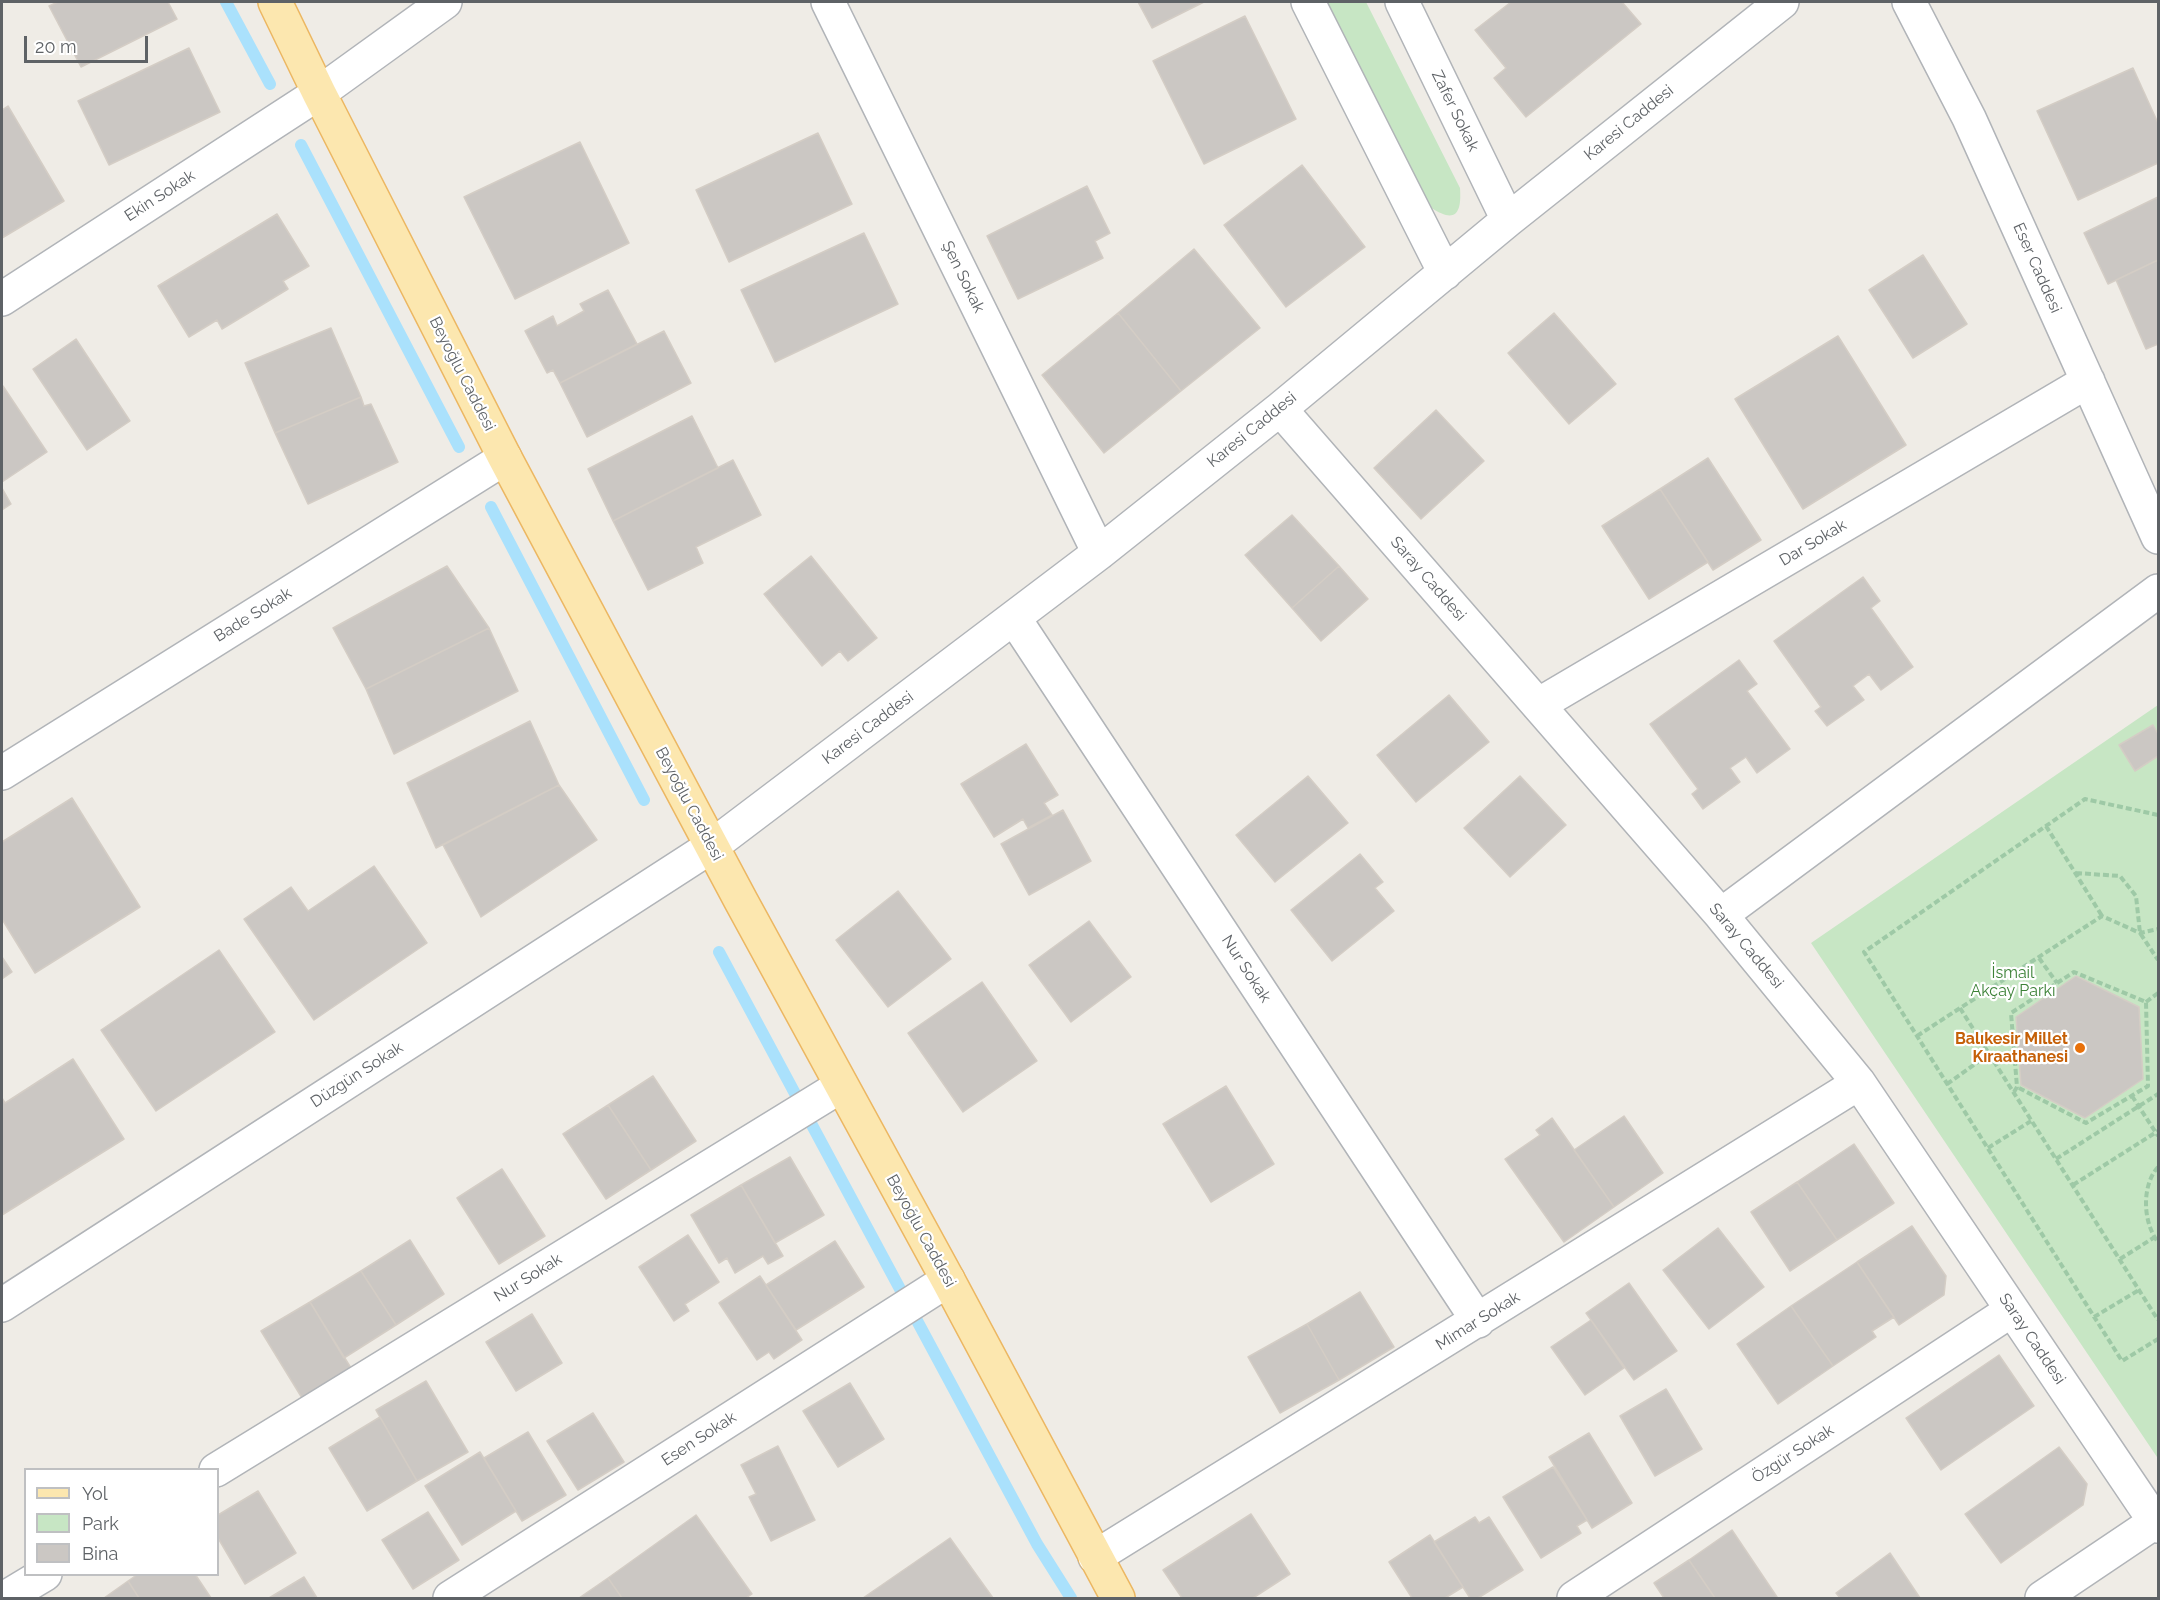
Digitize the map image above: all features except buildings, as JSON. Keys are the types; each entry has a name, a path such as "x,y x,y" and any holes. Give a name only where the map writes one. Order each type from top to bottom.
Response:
{"main road":[{"name":"Beyoğlu Caddesi","path":"275,2 505,458 712,846 831,1092 937,1287 1118,1599"}],"street":[{"name":"Ekin Sokak","path":"2,299 319,93 445,2"},
{"name":"Şen Sokak","path":"828,2 1099,553"},
{"path":"1308,2 1445,273"},
{"name":"Zafer Sokak","path":"1402,2 1508,220"},
{"name":"Karesi Caddesi","path":"712,846 1099,553 1280,409 1508,220 1782,2"},
{"name":"Eser Caddesi","path":"1909,2 1969,118 2158,537"},
{"name":"Dar Sokak","path":"1538,705 2088,381"},
{"name":"Saray Caddesi","path":"1280,409 1721,915 1859,1083 2158,1523"},
{"name":"Bade Sokak","path":"2,773 505,458"},
{"path":"1721,915 2158,591"},
{"name":"Nur Sokak","path":"1014,618 1478,1321"},
{"name":"Düzgün Sokak","path":"2,1305 712,846"},
{"name":"Mimar Sokak","path":"1095,1557 1859,1083"},
{"name":"Nur Sokak","path":"219,1468 831,1092"},
{"name":"Esen Sokak","path":"450,1599 937,1287"},
{"name":"Özgür Sokak","path":"1574,1599 2012,1310"},
{"path":"2042,1599 2158,1523"},
{"path":"5,1599 43,1576"}],"path":[{"path":"2158,815 2085,799 1864,952 2121,1361 2158,1339"},
{"path":"2046,826 2102,916 2140,933 2158,929"},
{"path":"2076,873 2120,876 2136,896 2140,933 2158,960"},
{"path":"1917,1036 2102,916"},
{"path":"2039,958 2057,982"},
{"path":"2014,1092 2017,1088 2011,1013 2074,972 2146,1002"},
{"path":"2146,1002 2158,993"},
{"path":"2017,1088 2086,1123 2148,1086 2146,1002"},
{"path":"1960,1008 2158,1320"},
{"path":"1947,1084 1989,1054"},
{"path":"2056,1159 2158,1094"},
{"path":"2073,1185 2158,1133 2132,1096"},
{"path":"1988,1148 2031,1120"},
{"path":"2158,1167 2147,1189 2146,1206 2148,1221 2158,1242"},
{"path":"2120,1259 2157,1236"},
{"path":"2094,1317 2139,1290"}],"green space":[{"path":"1326,2 1366,2 1460,188 1460,205 1455,214 1445,215 1430,207"},
{"name":"İsmail Akçay Parkı","path":"2158,705 2158,1456 2157,1457 1811,943"}],"waterway":[{"path":"226,2 270,84"},
{"path":"301,145 459,447"},
{"path":"491,507 644,800"},
{"path":"719,952 1037,1544 1071,1598"}],"place":[{"name":"Balıkesir Millet Kıraathanesi","path":"2080,1048"}]}
